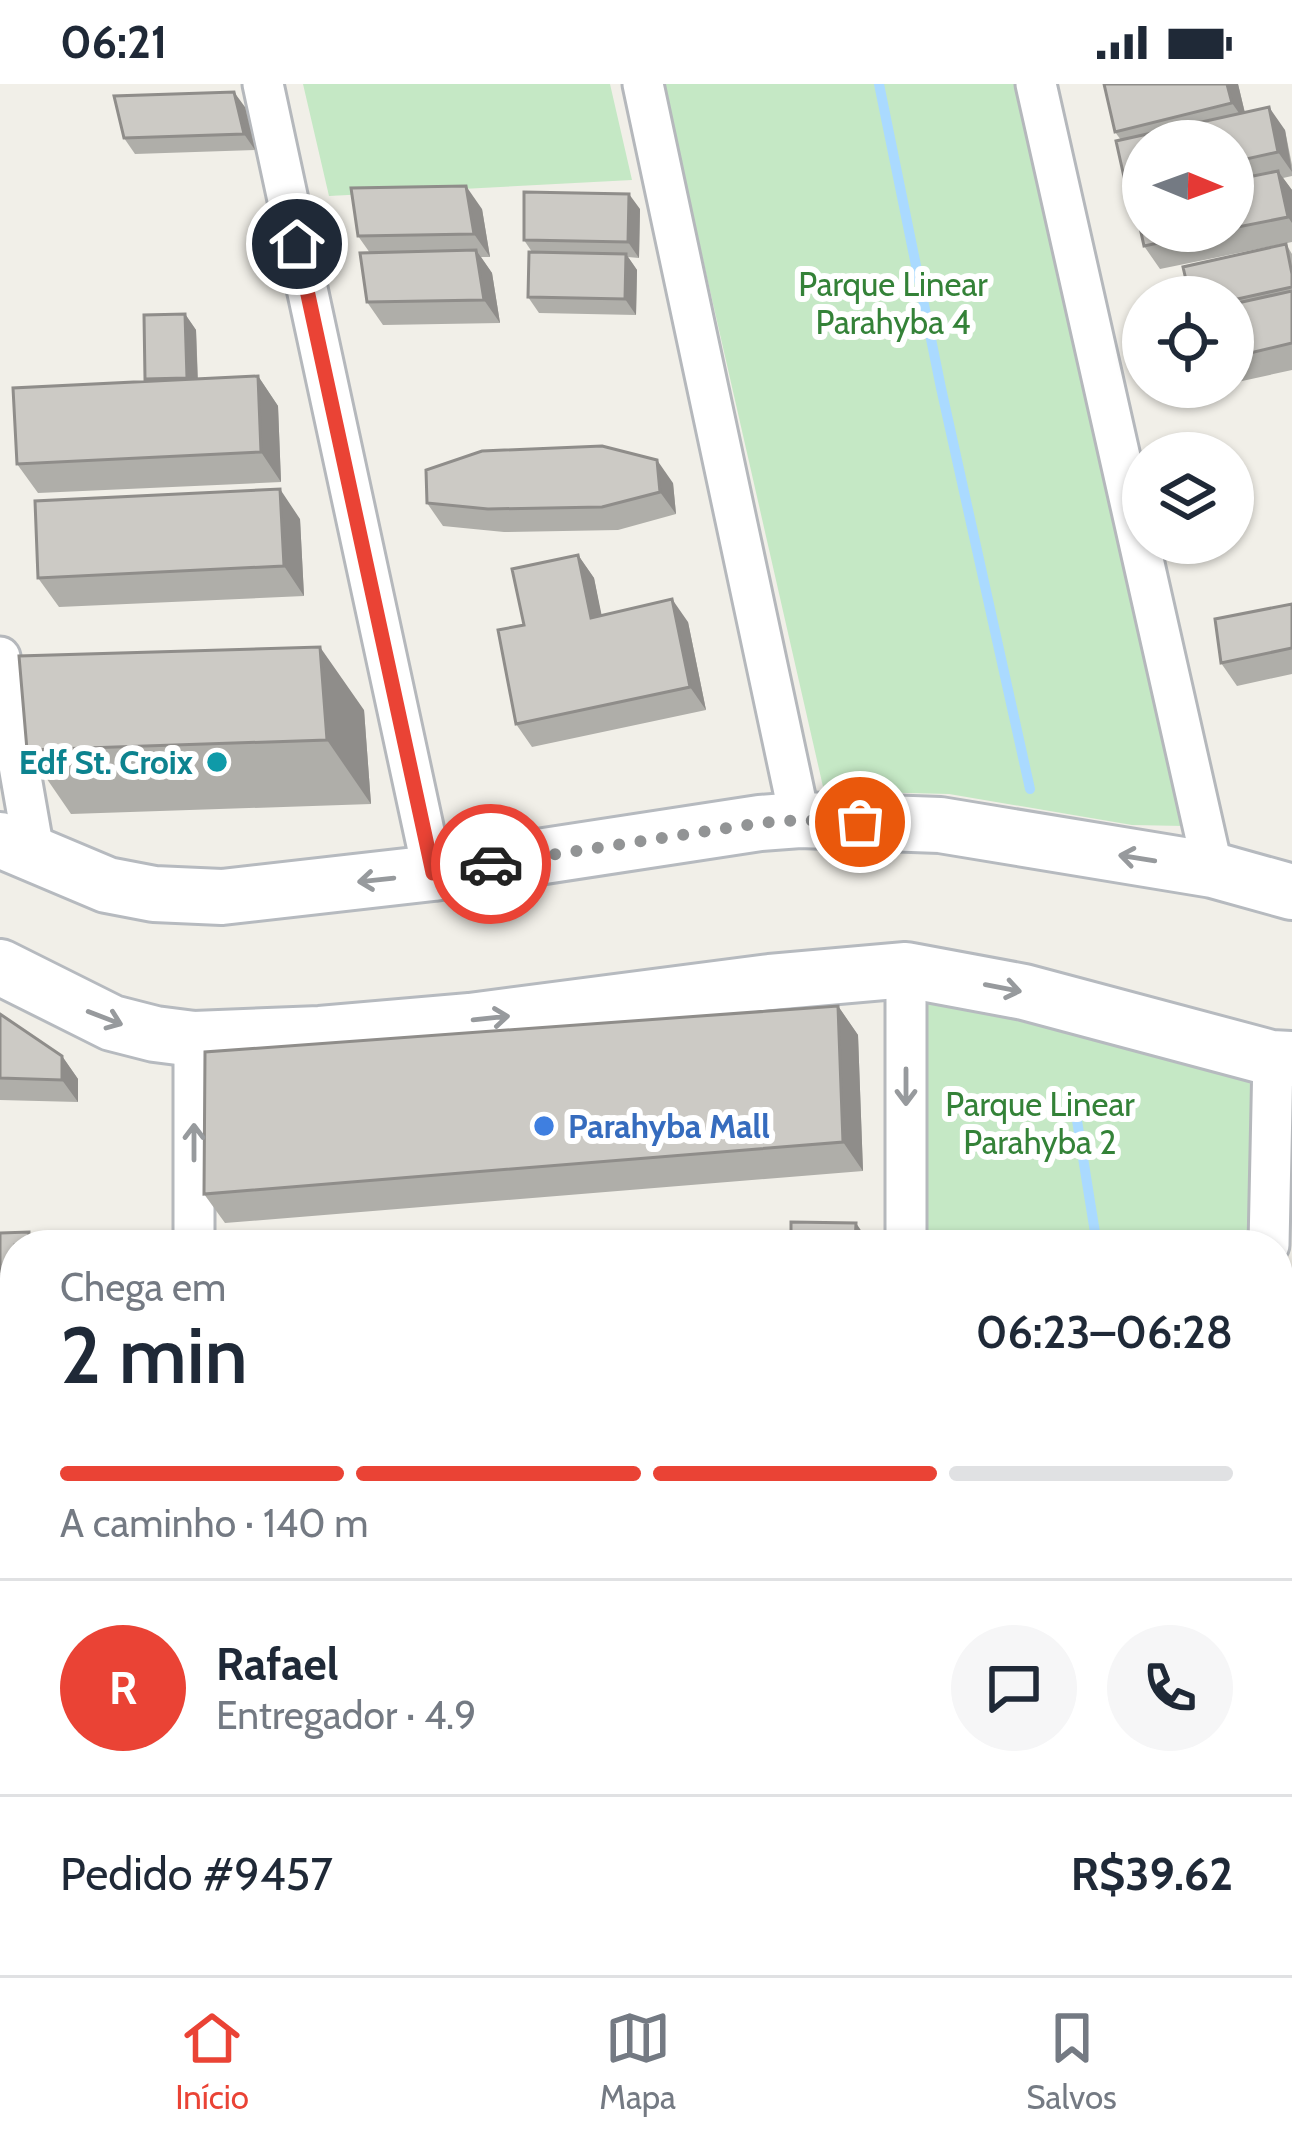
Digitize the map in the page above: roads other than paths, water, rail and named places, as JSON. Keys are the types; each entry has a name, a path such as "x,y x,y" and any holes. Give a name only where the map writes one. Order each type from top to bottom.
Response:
{"main road":[{"path":"18,848 107,885 154,894 222,897 433,873 800,820 940,825 1213,870 1292,892"},
{"path":"0,967 112,1023 194,1039 470,1021 770,982 906,970 1024,992 1282,1058"}],"street":[{"path":"263,84 433,873"},
{"path":"643,84 800,820"},
{"path":"1036,84 1213,870"},
{"path":"0,657 18,848"},
{"path":"906,970 907,1230"},
{"path":"194,1039 194,1230"},
{"path":"1270,1230 1282,1058"}],"waterway":[{"path":"879,84 1030,789"},
{"path":"1075,1108 1095,1230"}],"place":[{"name":"Edf St. Croix","path":"217,762"},
{"name":"Parahyba Mall","path":"544,1126"}],"park label":[{"name":"Parque Linear Parahyba 4","path":"893,303"},
{"name":"Parque Linear Parahyba 2","path":"1040,1123"}]}
